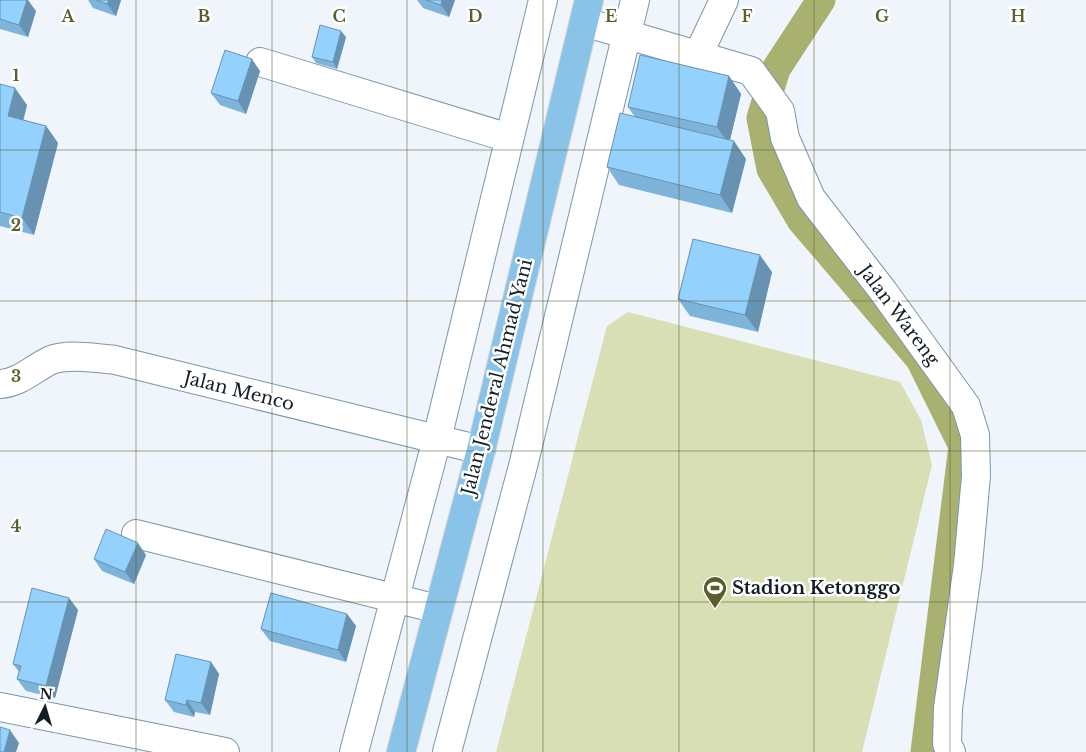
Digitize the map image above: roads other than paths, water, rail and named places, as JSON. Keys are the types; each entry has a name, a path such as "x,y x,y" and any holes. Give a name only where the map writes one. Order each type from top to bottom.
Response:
{"main road":[{"name":"Jalan Jenderal Ahmad Yani","path":"400,752 481,450 586,11"}],"street":[{"path":"354,752 437,439 543,0"},
{"path":"447,752 524,462 635,0"},
{"path":"698,55 724,0"},
{"name":"Jalan Wareng","path":"586,11 627,34 752,71 780,111 785,138 811,198 883,291 966,406 975,435 976,476 968,565 948,708 947,744 951,752"},
{"path":"260,62 509,138"},
{"name":"Jalan Menco","path":"0,384 25,376 51,360 78,357 115,360 481,450"},
{"path":"136,534 395,596 438,609"},
{"path":"0,707 225,752"}],"waterway":[{"path":"821,0 776,69 761,118 771,169 801,220 920,359 963,446 925,752"}],"place":[{"name":"Stadion Ketonggo","path":"715,609"}]}
